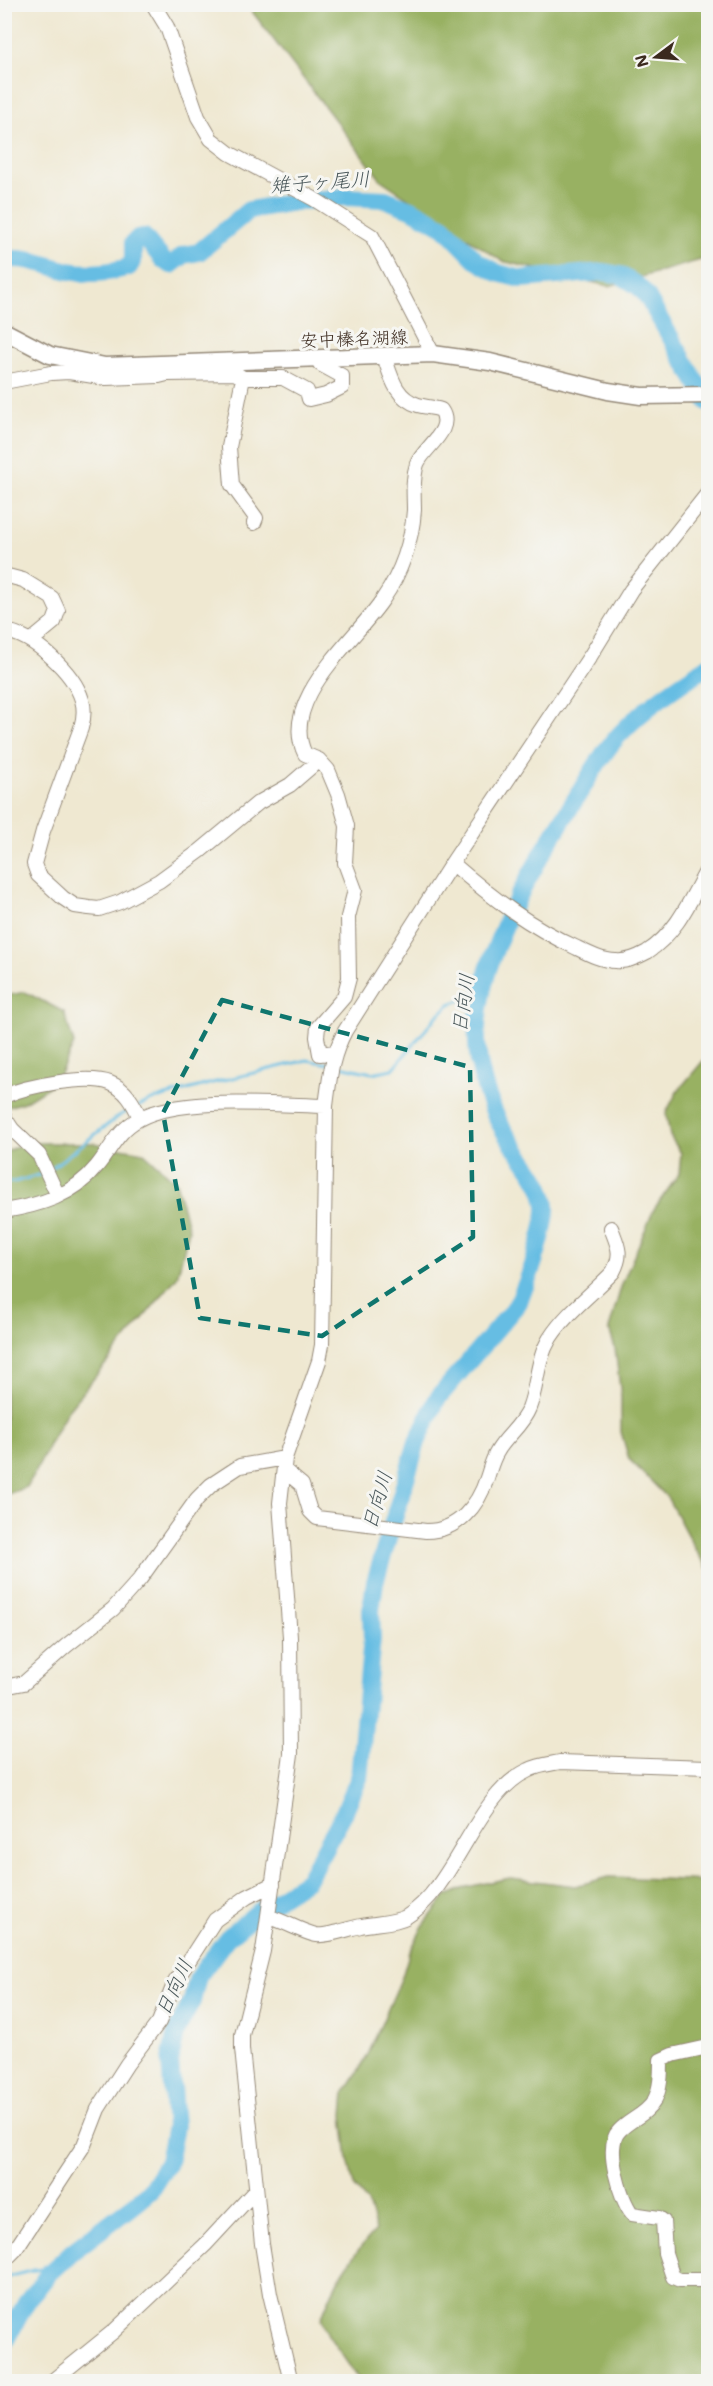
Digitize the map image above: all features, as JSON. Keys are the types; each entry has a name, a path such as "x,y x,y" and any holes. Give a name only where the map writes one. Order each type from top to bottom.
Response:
{"main road":[{"name":"安中榛名湖線","path":"4,332 50,355 105,366 168,369 434,354 490,362 608,391 641,396 701,395"}],"street":[{"path":"153,4 167,27 198,117 211,139 230,153 314,199 372,236 434,354"},
{"path":"333,1058 320,1054 318,1027 344,997 349,978 348,917 355,890 345,863 346,826 338,794 328,770 320,760 305,754 299,730 302,713 323,673 377,608 392,585 410,539 417,466 423,453 443,430 445,424 441,410 417,405 399,393 384,356"},
{"path":"4,382 51,372 69,372 106,378 168,369 235,373 243,378 283,378 307,391 309,399 326,395 342,387 342,376 320,364 318,359"},
{"path":"243,378 229,447 232,485 256,518 254,523"},
{"path":"291,2382 270,2294 256,2190 242,2035 255,1992 269,1914 291,1754 290,1637 280,1503 284,1464 319,1361 322,1345 326,1106 333,1058 345,1031 631,590 708,492"},
{"path":"4,575 23,580 52,598 58,611 54,622 31,641"},
{"path":"4,631 31,641 64,669 78,689 84,707 81,728 43,831 34,864 38,874 75,906 106,907 150,886 200,851 258,803 290,785 320,760"},
{"path":"452,863 488,895 525,921 582,951 612,961 625,961 649,951 668,934 693,899 708,868"},
{"path":"4,1096 17,1091 50,1085 85,1081 104,1082 127,1095 140,1118"},
{"path":"4,1211 38,1205 58,1196 87,1177 97,1167 118,1135 140,1118 159,1112 200,1105 326,1106"},
{"path":"4,1118 39,1155 58,1196"},
{"path":"284,1464 302,1485 310,1511 317,1518 426,1531 441,1530 452,1526 474,1505 496,1454 524,1418 532,1396 538,1364 551,1336 570,1313 613,1272 617,1265 620,1258 612,1228"},
{"path":"4,1686 24,1683 58,1652 113,1609 140,1579 197,1499 211,1485 240,1467 284,1464"},
{"path":"269,1914 318,1935 398,1920 406,1916 419,1906 438,1885 502,1790 527,1771 540,1766 560,1762 708,1767"},
{"path":"4,2261 15,2250 69,2171 84,2145 98,2109 127,2064 159,2022 175,1982 209,1928 230,1908 272,1888"},
{"path":"708,2047 672,2055 661,2060 656,2099 618,2132 614,2144 615,2172 624,2202 632,2214 660,2218 663,2221 665,2253 673,2277 680,2280 708,2280"},
{"path":"51,2382 114,2331 153,2295 205,2245 256,2190"}],"highlighted area":[{"path":"222,1000 470,1067 473,1237 322,1336 200,1318 163,1113"}],"green space":[{"path":"247,5 708,5 708,258 609,286 502,261 381,180"},
{"path":"708,859 708,921 697,900 703,869"},
{"path":"25,992 64,1012 74,1044 56,1082 24,1102 5,1108 5,996"},
{"path":"708,1058 708,1569 667,1497 629,1459 621,1432 621,1396 615,1348 609,1329 622,1284 654,1209 679,1174 681,1153 670,1136 666,1113 677,1092"},
{"path":"24,1143 93,1143 143,1152 176,1182 189,1230 177,1277 67,1411 27,1487 5,1495 5,1152"},
{"path":"609,1877 708,1881 708,2381 360,2381 328,2335 321,2319 343,2272 376,2230 368,2203 354,2186 348,2160 343,2115 345,2092 367,2057 402,1977 409,1954 423,1926 446,1896 467,1887 510,1878 575,1886"}],"waterway":[{"name":"雉子ヶ尾川","path":"4,260 29,260 76,272 92,273 115,270 129,267 133,260 133,243 138,238 144,237 164,261 171,265 184,255 199,252 249,210 301,201 346,197 385,199 413,210 444,227 477,261 498,273 521,279 604,272 620,275 638,286 646,295 708,402"},
{"name":"日向川","path":"4,2344 26,2303 50,2272 73,2251 150,2191 168,2162 175,2126 170,2061 176,2032 192,2001 198,1977 227,1938 259,1911 307,1880 343,1815 359,1778 375,1582 417,1442 437,1399 516,1306 536,1257 543,1229 546,1206 544,1196 535,1176 499,1122 487,1094 479,1064 477,1023 482,990 492,956 539,859 606,751 619,735 650,706 708,666"},
{"path":"336,1065 372,1073 393,1069 436,1017 450,1004 483,992"},
{"path":"139,1106 152,1100 212,1083 307,1060 330,1064"},
{"path":"49,1170 130,1110"},
{"path":"4,1182 14,1182 43,1174"},
{"path":"4,2278 34,2270 55,2268"}]}
